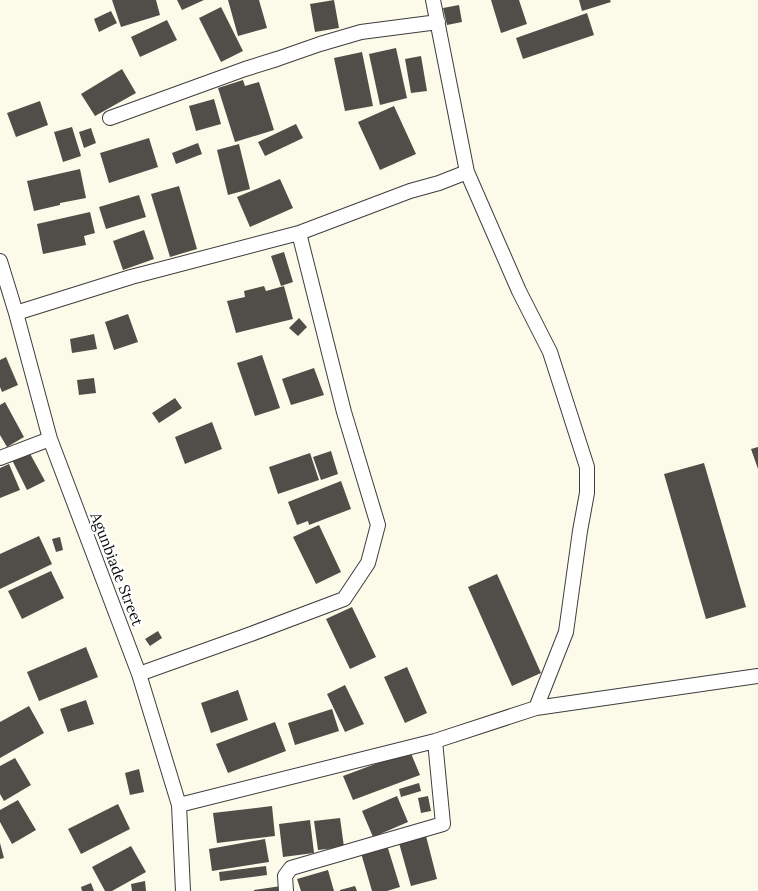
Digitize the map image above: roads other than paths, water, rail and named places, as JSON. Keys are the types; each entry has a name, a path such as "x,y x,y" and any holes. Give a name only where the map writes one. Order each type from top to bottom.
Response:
{"street":[{"path":"433,0 467,172 519,291 550,352 587,467 587,493 566,632 536,708"},
{"path":"110,118 245,69 361,32 438,22"},
{"path":"16,313 131,277 298,233 467,172"},
{"path":"139,674 344,599 368,563 378,525 344,412 298,233"},
{"name":"Agunbiade Street","path":"0,261 50,439 139,674 178,805 183,891"},
{"path":"0,458 50,439"},
{"path":"178,805 435,741 536,708 758,676"},
{"path":"286,891 285,876 291,868 443,824 435,741"}]}
